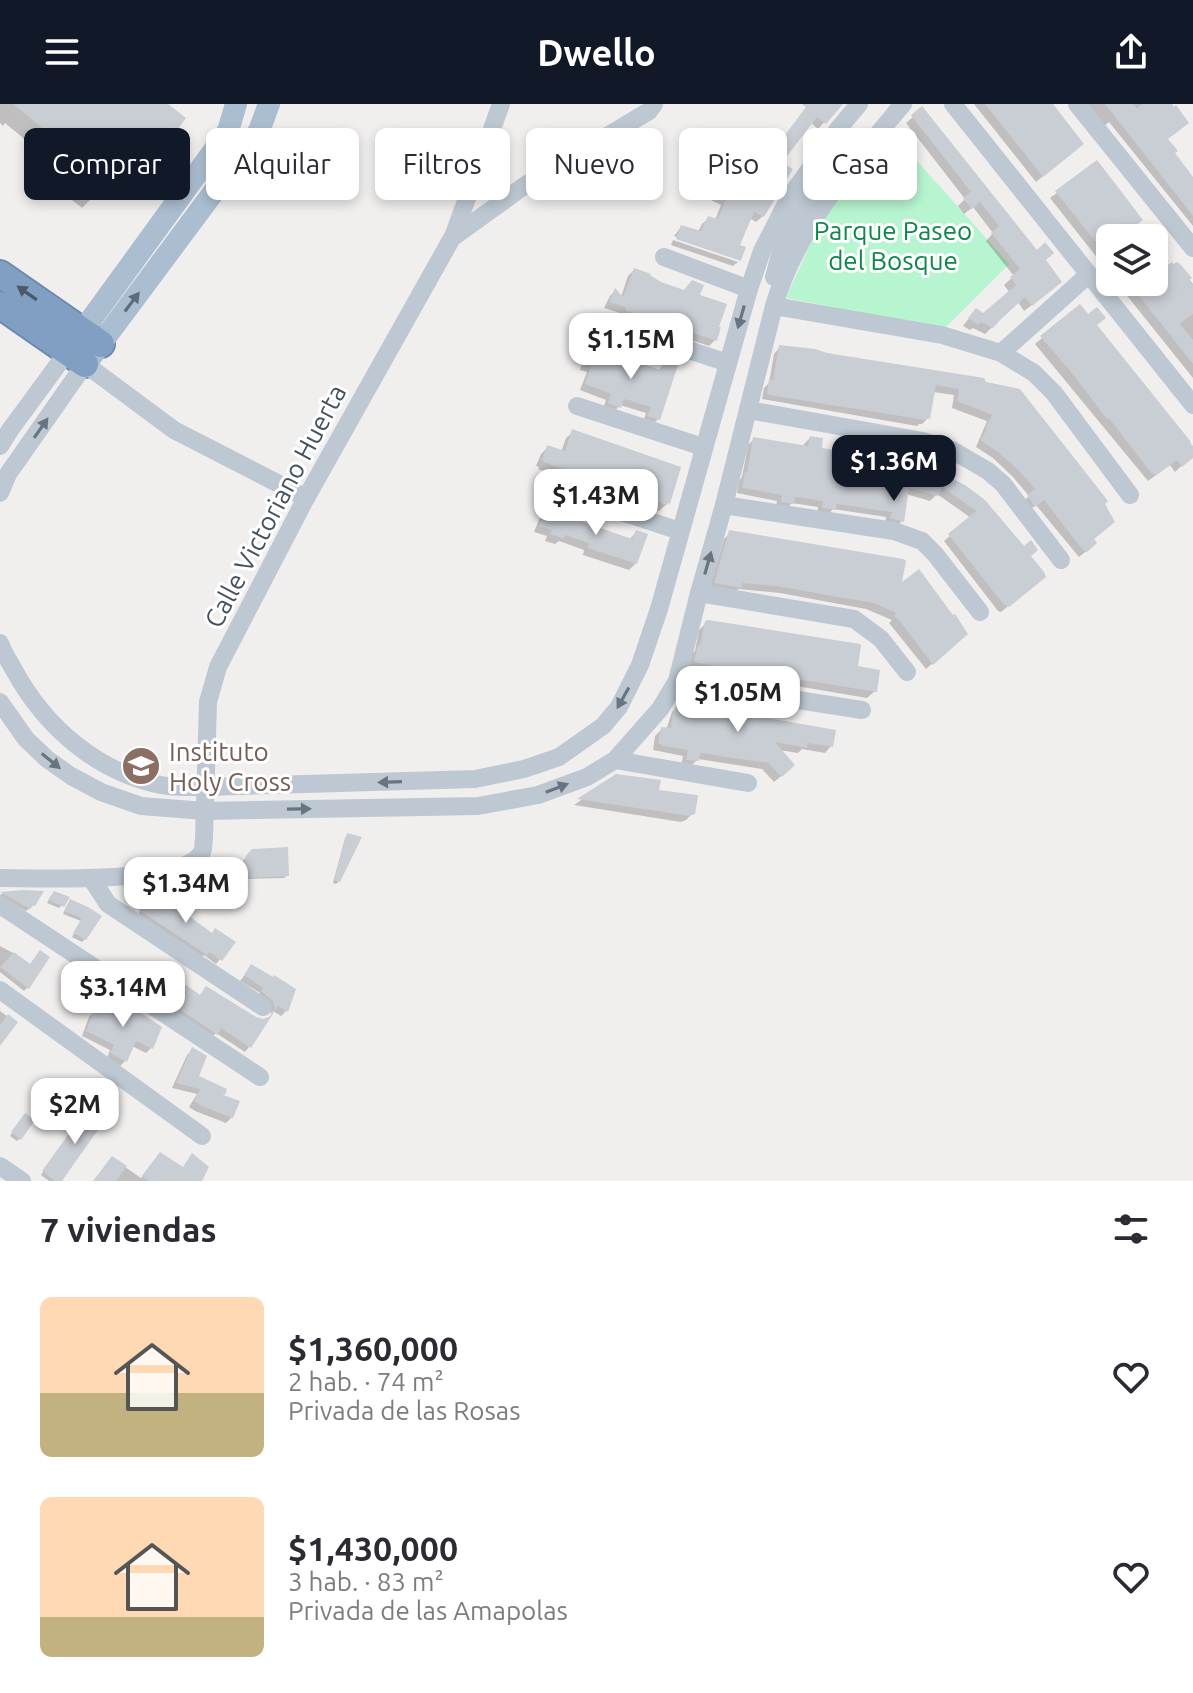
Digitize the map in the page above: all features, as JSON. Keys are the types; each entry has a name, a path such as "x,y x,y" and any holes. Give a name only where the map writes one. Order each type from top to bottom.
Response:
{"highway":[{"path":"0,274 84,348"},
{"path":"0,305 84,348"}],"main road":[{"path":"84,348 156,227 228,131 236,104"},
{"path":"84,348 259,131 269,104"}],"street":[{"path":"452,238 501,104"},
{"name":"Calle Victoriano Huerta","path":"0,878 148,875 178,867 202,852 208,702 218,667 306,498 452,238 524,186 649,111 654,104"},
{"path":"839,128 859,104"},
{"path":"0,702 26,739 47,759 101,792 141,806 205,811 478,806 538,795 587,777 615,760 660,709 677,681 776,298 793,257 819,211 855,160 903,104"},
{"path":"953,104 1193,405"},
{"path":"1077,104 1193,248"},
{"path":"0,643 23,688 63,734 90,756 126,774 163,786 475,779 524,769 559,757 603,726 619,707 640,665 659,609 749,289 762,251 789,198 803,178"},
{"path":"776,298 773,280 785,236 806,200"},
{"path":"664,257 749,289"},
{"path":"1001,353 1088,275"},
{"path":"776,298 942,335 1001,353 1034,373 1054,393 1130,495"},
{"path":"619,327 728,363"},
{"path":"0,446 10,430 84,348"},
{"path":"0,493 8,474 84,348"},
{"path":"84,348 174,430 306,498"},
{"path":"577,406 703,447"},
{"path":"748,410 923,441 952,450 988,471 1003,484 1061,560"},
{"path":"548,488 680,531"},
{"path":"724,505 894,531 922,541 980,612"},
{"path":"699,593 854,619 881,639 907,672"},
{"path":"677,681 862,710"},
{"path":"615,760 748,783"},
{"path":"91,878 108,904 263,1007"},
{"path":"0,905 260,1077"},
{"path":"0,990 202,1136"},
{"path":"0,1166 22,1181"}],"green space":[{"name":"Parque Paseo del Bosque","path":"917,161 1009,264 944,329 786,298 827,207 833,200 917,200"}],"building":[{"path":"13,104 168,104 186,118 179,128 42,128"},
{"path":"802,104 843,104 826,124 817,117 809,128 803,128 803,135 787,156 787,132 806,107"},
{"path":"985,104 1053,104 1084,144 1043,177"},
{"path":"1105,104 1133,104 1137,108 1142,104 1176,105 1189,123 1168,139 1193,177 1193,216"},
{"path":"922,106 1037,250 1045,242 1054,253 1046,260 1062,282 1032,306 1025,297 993,328 981,322 978,325 968,318 976,308 983,313 1016,285 1010,277 1020,269 991,233 999,226 980,202 972,209 963,198 971,192 911,115"},
{"path":"1097,160 1143,220 1138,224 1096,224 1096,242 1055,191"},
{"path":"787,165 793,169 787,179"},
{"path":"726,200 774,200 764,217 754,212 740,245 746,247 741,261 676,239 681,225 701,231 708,216 718,219"},
{"path":"1177,262 1192,278 1189,280 1193,285 1193,314 1180,324 1193,340 1193,364 1139,296 1168,296 1168,265"},
{"path":"634,268 684,290 692,280 704,285 700,295 727,304 717,341 626,311 625,307 609,302 615,288 623,297"},
{"path":"1080,304 1088,314 1097,307 1106,318 1097,325 1191,442 1193,458 1182,467 1177,460 1155,476 1151,473 1040,336"},
{"path":"779,345 984,378 986,382 1020,389 1108,501 1105,504 1115,522 1094,539 1097,543 1087,552 1082,549 1044,500 1035,507 1027,495 1035,489 1019,471 982,441 992,415 957,401 959,389 936,385 930,419 925,420 769,395 769,379 773,380"},
{"path":"590,348 661,370 665,360 678,365 660,420 647,416 651,407 624,399 621,408 608,403 611,394 585,384 591,366 585,364"},
{"path":"572,429 681,467 670,504 543,462 547,445 565,451"},
{"path":"810,436 823,438 822,448 925,465 954,477 985,500 1024,546 1031,540 1038,550 1031,556 1046,577 1009,607 1004,605 948,534 976,511 942,487 938,496 909,488 904,522 890,518 892,512 837,504 836,510 822,508 823,501 795,497 794,504 781,502 782,495 742,488 753,437 808,446"},
{"path":"544,511 632,539 636,530 648,534 637,564 588,548 589,543 550,534 552,530 539,526"},
{"path":"729,530 903,559 906,561 902,582 919,569 968,634 933,665 894,616 896,613 873,603 775,586 742,583 742,588 714,583"},
{"path":"705,621 860,644 858,666 880,670 877,692 694,662"},
{"path":"708,698 747,705 745,714 836,730 833,747 807,743 807,748 775,742 795,765 782,777 768,763 700,753 699,761 686,760 688,750 658,743 661,727 671,728 678,703 706,706"},
{"path":"616,774 661,780 659,790 697,795 695,814 689,816 577,799"},
{"path":"347,833 362,837 340,882 334,880"},
{"path":"288,847 289,876 246,878 245,857 252,849"},
{"path":"174,889 166,899 212,933 215,928 236,942 222,961 209,952 207,955 139,910 154,890"},
{"path":"44,891 30,909 0,892"},
{"path":"54,891 70,897 64,907 48,900"},
{"path":"70,899 102,916 86,940 73,933 82,918 64,911"},
{"path":"40,950 50,957 29,989 0,967 14,952 30,964"},
{"path":"251,964 296,989 288,1012 278,1006 251,1048 221,1028 218,1035 179,1009 183,1002 178,998 186,985 200,995 206,986 256,1017 269,1017 275,1009 273,1001 261,991 263,988 244,975"},
{"path":"114,1003 130,1010 132,1007 162,1027 153,1049 136,1041 127,1062 110,1053 114,1045 86,1031 97,1006 111,1010"},
{"path":"8,1014 18,1022 0,1046 0,1025"},
{"path":"192,1047 207,1056 199,1076 227,1089 225,1095 215,1092 240,1101 233,1118 194,1101 200,1089 176,1083"},
{"path":"105,1101 114,1107 62,1181 55,1181 42,1171 73,1128 76,1131 79,1126 84,1130"},
{"path":"25,1113 35,1120 21,1140 11,1132"},
{"path":"160,1152 183,1167 192,1153 209,1167 202,1181 149,1181 142,1176"},
{"path":"112,1156 127,1166 116,1181 93,1181"}],"place":[{"name":"Instituto Holy Cross","path":"141,766"}]}
